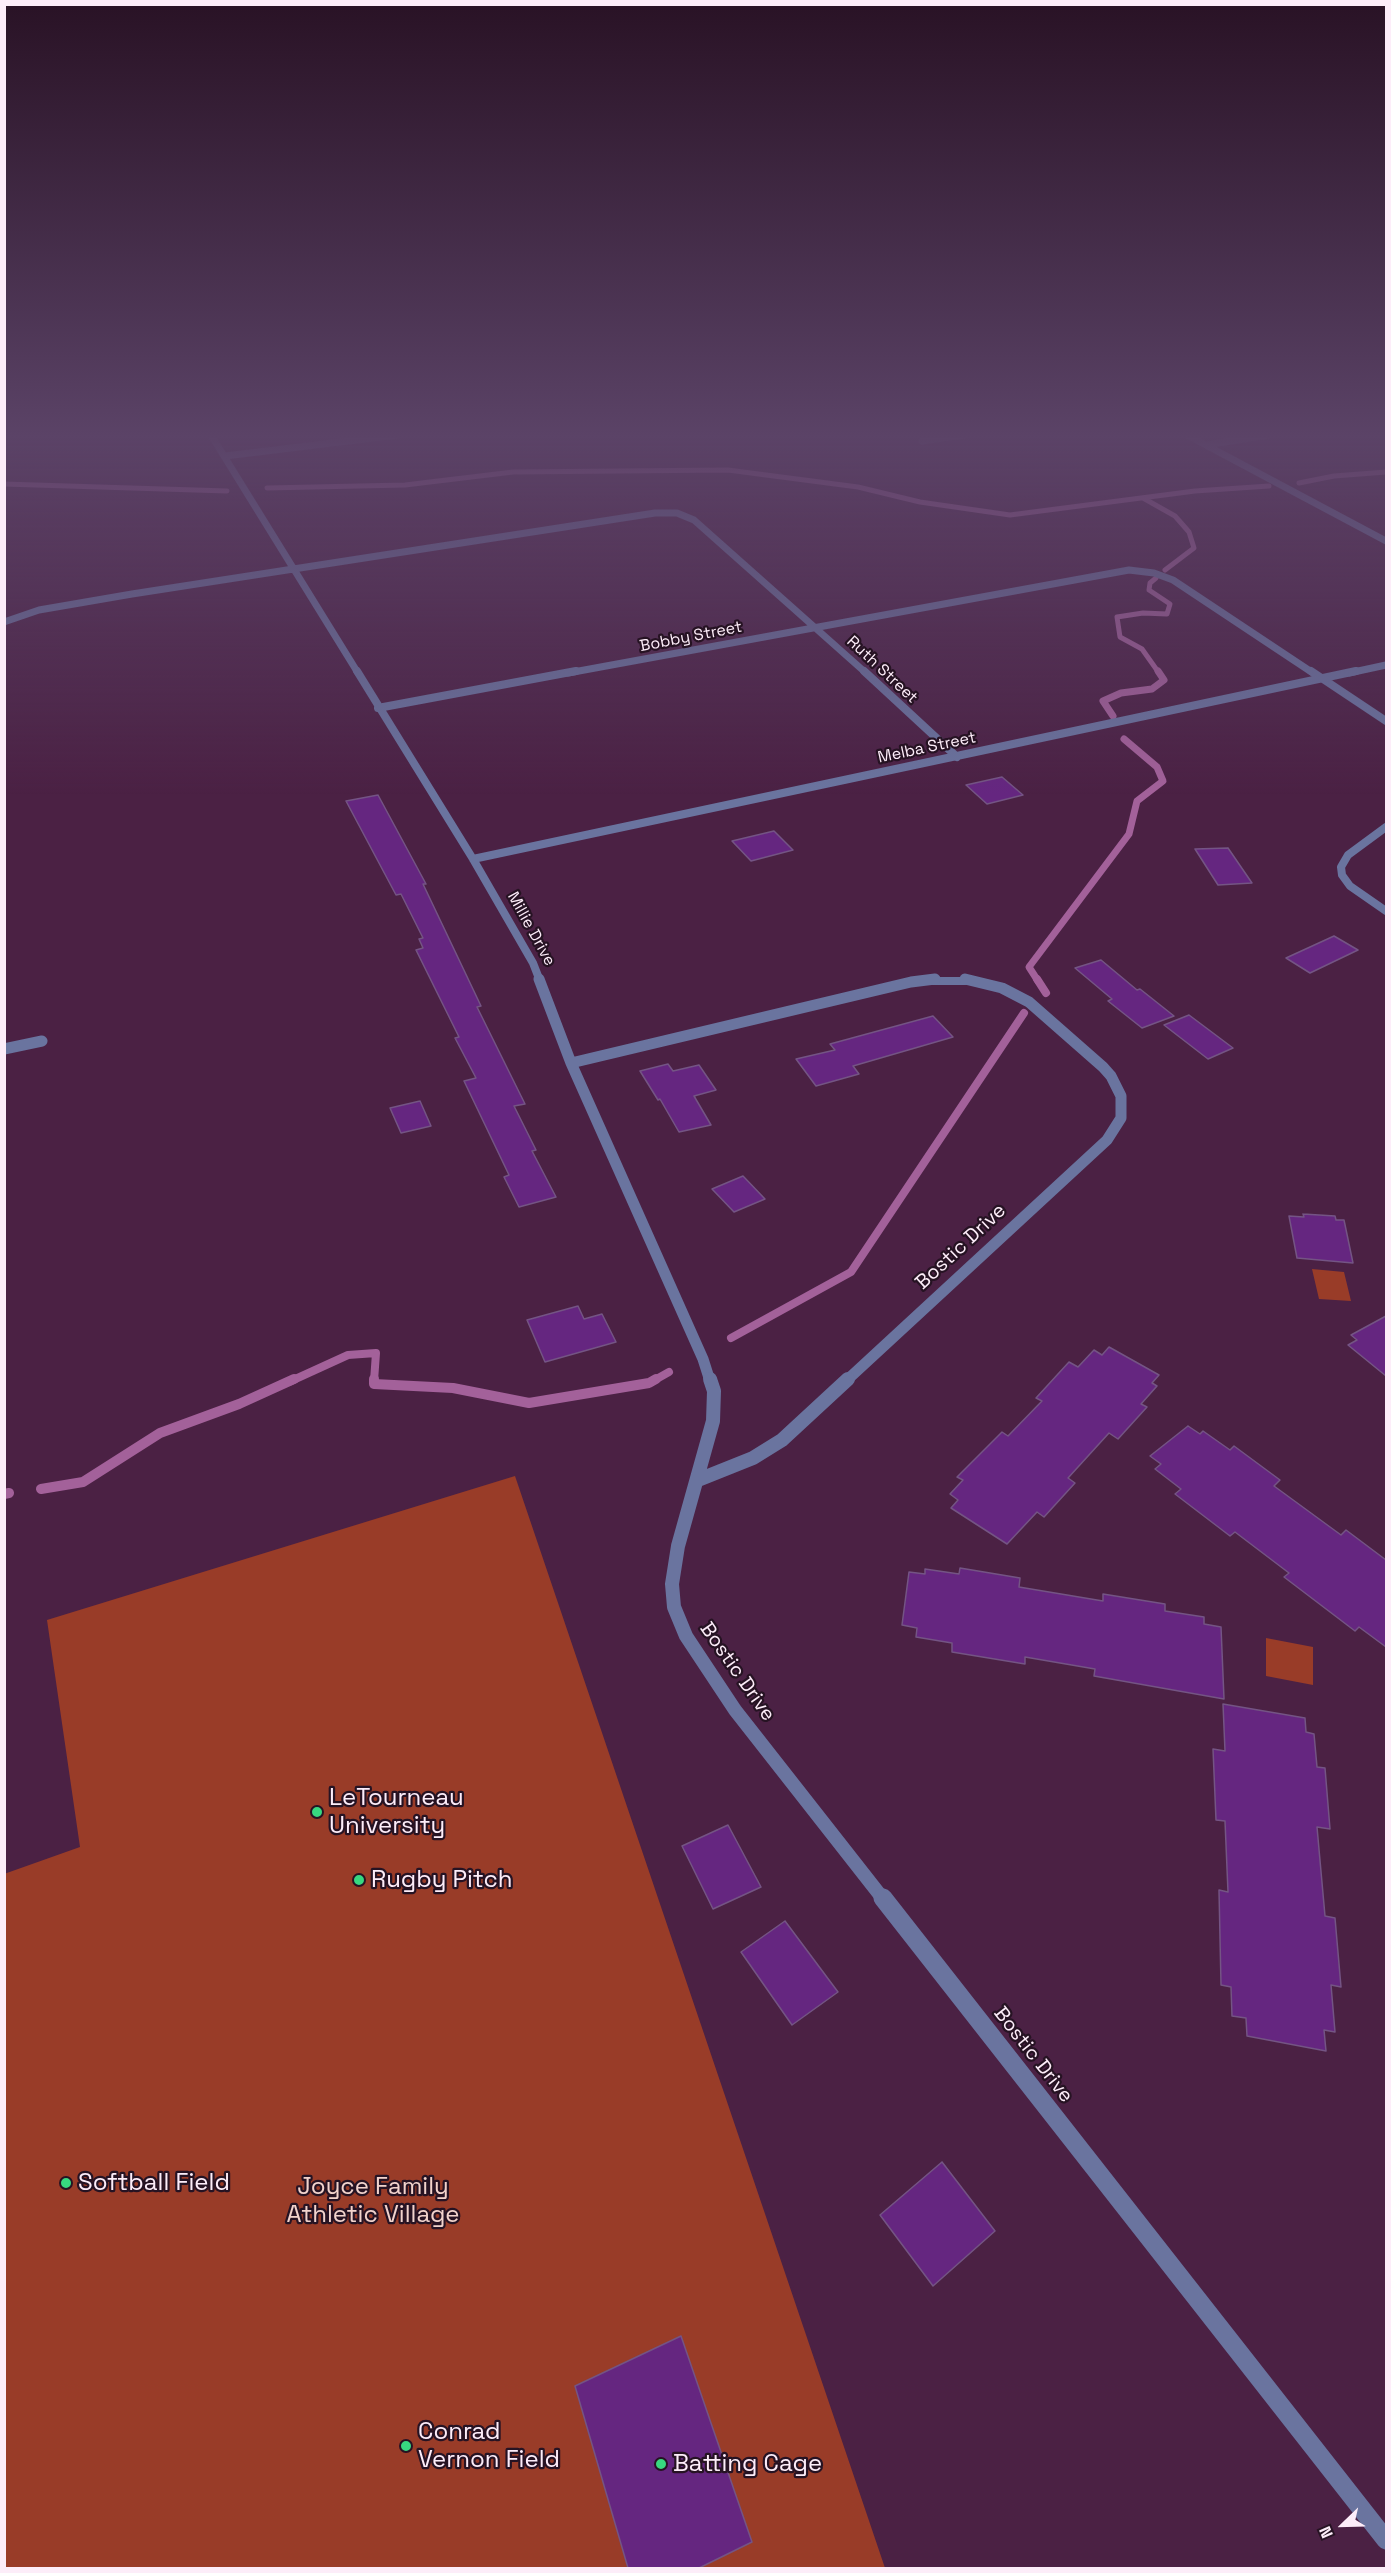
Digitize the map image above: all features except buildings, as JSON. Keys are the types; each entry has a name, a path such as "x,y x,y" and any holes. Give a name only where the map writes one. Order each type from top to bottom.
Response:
{"street":[{"name":"Millie Drive","path":"284,555 472,859 533,963 571,1063 709,1374 714,1391 713,1421 698,1480"},
{"name":"Ruth Street","path":"294,571 393,555"},
{"name":"Ruth Street","path":"734,555 957,757"},
{"path":"4,622 39,610 294,571"},
{"name":"Bobby Street","path":"378,708 1111,572 1150,572 1173,580 1320,678"},
{"name":"Melba Street","path":"472,859 1386,665"},
{"path":"1320,678 1386,721"},
{"path":"1386,827 1348,855 1341,867 1342,875 1350,886 1386,911"},
{"name":"Bostic Drive","path":"571,1063 911,982 964,979 1002,988 1029,1002 1111,1076 1121,1096 1121,1118 1107,1140 782,1440 753,1458 698,1480 678,1546 672,1584 674,1607 680,1625 705,1668 735,1710 1386,2540"},
{"path":"4,1049 42,1041"}],"green space":[{"path":"1312,1269 1344,1272 1351,1301 1319,1299"},
{"name":"Joyce Family Athletic Village","path":"515,1476 885,2568 5,2568 4,1874 80,1847 47,1620"},
{"path":"1266,1638 1313,1647 1313,1685 1266,1676"}],"waterway":[{"path":"1165,570 1185,555"},
{"path":"1156,578 1150,583 1149,590 1170,604 1167,614 1143,613 1117,617 1120,637 1142,649 1159,673"},
{"path":"1113,716 1103,701 1121,693 1152,689 1164,680 1158,671"},
{"path":"1038,981 1029,967 1129,834 1137,801 1163,781 1157,767 1124,739"},
{"path":"1037,979 1046,993"},
{"path":"731,1338 851,1272 1024,1013"},
{"path":"291,1381 348,1355 376,1353 374,1381"},
{"path":"653,1381 669,1372"},
{"path":"41,1489 83,1482 160,1433 239,1404 294,1379"},
{"path":"374,1381 374,1384 453,1388 529,1403 649,1383 656,1379"},
{"path":"4,1494 9,1493"}],"place":[{"name":"LeTourneau University","path":"317,1812"},
{"name":"Rugby Pitch","path":"359,1880"},
{"name":"Softball Field","path":"66,2183"},
{"name":"Conrad Vernon Field","path":"406,2446"},
{"name":"Batting Cage","path":"661,2464"}]}
